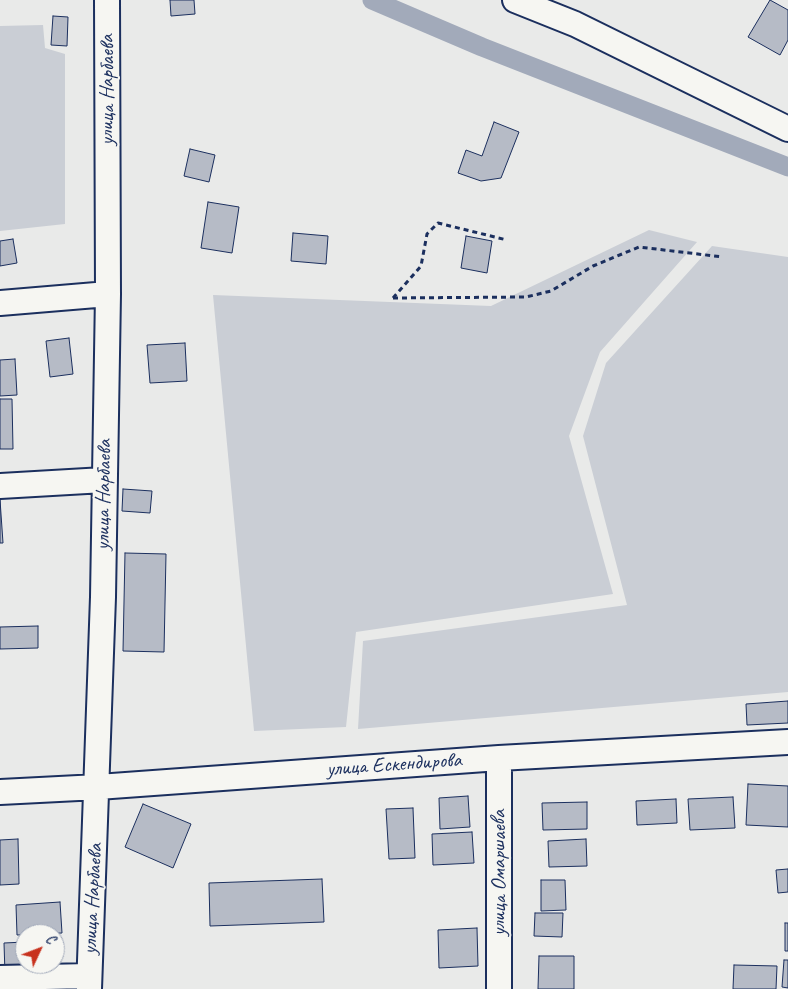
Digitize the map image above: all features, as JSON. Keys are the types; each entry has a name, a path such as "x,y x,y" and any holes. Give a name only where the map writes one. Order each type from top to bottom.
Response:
{"street":[{"name":"улица Нарбаева","path":"89,982 98,787 108,294 107,0"},
{"path":"515,0 575,24 788,128"},
{"path":"0,303 108,294"},
{"path":"0,486 104,480"},
{"name":"улица Ескендирова","path":"0,792 98,787 499,758 788,742"},
{"name":"улица Омаршаева","path":"498,989 499,758"},
{"path":"0,978 89,982"}],"path":[{"path":"507,240 438,223 427,234 421,266 393,298 526,297 551,291 593,266 639,247 723,257"}],"shaded area":[{"path":"43,25 45,48 65,54 65,224 0,231 0,26"},
{"path":"649,230 697,242 600,352 569,436 613,594 356,632 346,727 254,731 213,295 491,306"},
{"path":"712,246 788,257 788,692 358,729 363,641 627,605 583,436 606,363"}],"building":[{"path":"170,0 194,0 195,14 171,16"},
{"path":"770,0 788,10 788,40 780,55 748,37"},
{"path":"53,16 68,17 67,46 51,45"},
{"path":"494,122 519,132 501,178 481,181 458,173 466,150 482,156"},
{"path":"190,149 215,155 209,182 184,176"},
{"path":"208,202 239,207 232,253 201,248"},
{"path":"293,233 328,236 326,264 291,261"},
{"path":"466,236 492,241 487,273 461,268"},
{"path":"13,239 17,263 0,266 0,241"},
{"path":"69,338 73,374 50,377 46,341"},
{"path":"185,343 187,381 150,383 147,345"},
{"path":"15,359 17,395 0,396 0,360"},
{"path":"0,399 12,399 13,449 0,449"},
{"path":"123,489 152,491 150,513 122,511"},
{"path":"0,500 3,543 0,543"},
{"path":"125,553 166,554 164,652 123,651"},
{"path":"38,626 38,648 0,649 0,627"},
{"path":"788,701 788,723 747,725 746,704"},
{"path":"748,784 788,786 788,827 746,825"},
{"path":"468,796 470,827 440,829 439,798"},
{"path":"733,797 735,828 690,830 688,799"},
{"path":"676,799 677,823 637,825 636,801"},
{"path":"587,802 587,829 543,830 542,803"},
{"path":"143,804 191,824 173,868 125,847"},
{"path":"413,808 415,858 389,859 386,809"},
{"path":"472,832 474,863 433,865 432,834"},
{"path":"18,839 19,884 0,885 0,840"},
{"path":"586,839 587,866 549,867 548,841"},
{"path":"788,869 788,892 778,893 776,870"},
{"path":"322,879 324,922 210,926 209,883"},
{"path":"541,880 565,880 566,910 541,911"},
{"path":"60,902 61,924 17,924 16,905"},
{"path":"535,913 563,913 562,937 534,936"},
{"path":"785,923 788,923 788,951 785,951"},
{"path":"477,928 478,966 439,968 438,930"},
{"path":"15,942 15,974 5,974 4,943"},
{"path":"539,956 574,956 574,989 538,989"},
{"path":"784,960 788,960 788,988 782,987"},
{"path":"734,965 777,966 776,989 733,989"}],"waterway":[{"path":"372,0 482,47 788,167"}]}
